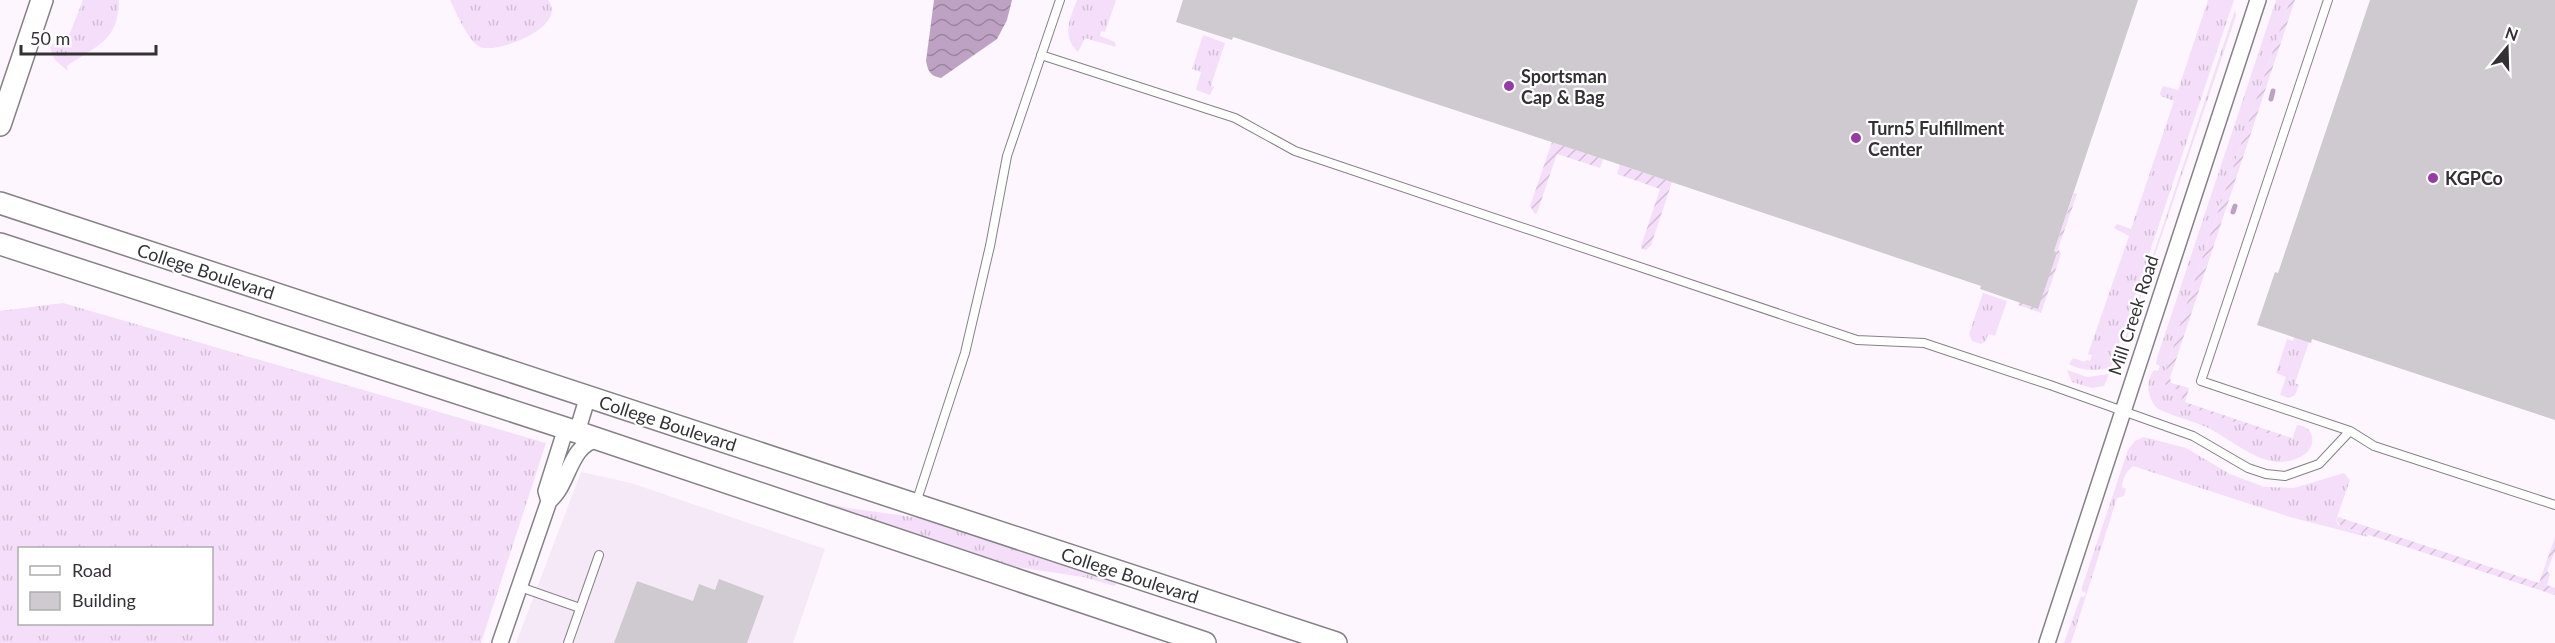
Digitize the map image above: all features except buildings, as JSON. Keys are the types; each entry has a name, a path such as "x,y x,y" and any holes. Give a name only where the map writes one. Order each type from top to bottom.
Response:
{"main road":[{"path":"0,125 42,0"},
{"name":"College Boulevard","path":"0,203 1336,643"},
{"name":"College Boulevard","path":"0,244 571,430 1205,643"}],"street":[{"name":"Mill Creek Road","path":"2047,643 2258,0"},
{"path":"549,501 546,491 571,430 588,396"},
{"path":"500,643 549,501 558,494 579,451 598,439"}],"lane":[{"path":"915,504 965,353 988,256 1007,156 1060,0"},
{"path":"2328,0 2201,381 2350,431 2374,446 2555,505"},
{"path":"1041,55 1234,118 1294,151 1857,340 1924,343 2050,385 2193,436 2248,468 2266,474 2285,476 2319,464 2350,431"},
{"path":"568,643 599,555"},
{"path":"519,587 580,608"}],"shaded area":[{"path":"581,472 631,483 825,549 793,643 516,643"}],"green space":[{"path":"83,0 119,0 118,14 115,26 104,41 67,66 68,71 55,60 50,48 58,39 70,33"},
{"path":"450,0 548,0 552,10 549,20 540,29 515,42 489,48 480,47 471,39"},
{"path":"1077,0 1116,0 1105,32 1101,31 1100,36 1115,42 1116,47 1085,38 1078,52 1073,46 1068,27"},
{"path":"2208,0 2234,0 2111,368 2090,370 2074,367 2069,364 2073,358 2085,362 2090,361 2092,355 2088,354 2129,236 2114,228 2117,224 2131,229 2174,101 2161,96 2160,93 2163,86 2178,90"},
{"path":"2276,0 2290,0 2163,380 2184,392 2181,403 2292,440 2297,425 2308,429 2312,443 2307,452 2289,461 2276,462 2252,454 2206,427 2158,409 2151,400 2148,385 2154,370 2158,371 2160,366 2156,364 2157,358"},
{"path":"2290,0 2295,0 2170,378 2171,383 2189,388 2185,402 2292,438 2290,441 2184,405 2181,403 2183,392 2178,389 2168,389 2163,380"},
{"path":"2235,10 2236,16 2122,352 2121,351"},
{"path":"1203,35 1225,43 1211,85 1214,87 1210,95 1196,90 1201,72 1192,69"},
{"path":"1552,142 1603,159 1600,168 1557,154 1535,214 1530,206"},
{"path":"1620,165 1672,182 1651,245 1646,250 1641,246 1660,189 1617,174"},
{"path":"2074,193 2077,194 2058,249 2061,254 2041,313 2018,305 2019,302 2038,308"},
{"path":"1983,293 2007,301 1995,336 1988,334 1986,341 1981,344 1972,341 1969,334"},
{"path":"63,303 546,443 481,643 0,643 0,311"},
{"path":"2294,337 2309,342 2295,383 2299,385 2295,395 2289,398 2280,395 2286,377 2276,373 2287,339 2293,341"},
{"path":"2067,370 2087,377 2109,374 2104,386 2092,388 2072,382"},
{"path":"2144,437 2186,448 2230,474 2264,487 2294,488 2344,473 2350,480 2336,520 2338,525 2368,535 2367,537 2290,517 2133,466 2124,478 2122,487 2126,489 2124,496 2117,498 2071,643 2064,643 2081,596 2084,597 2086,593 2082,591 2082,587 2128,450 2135,441"},
{"path":"814,500 848,508 920,518 1116,583 1115,586 1083,577 999,564 812,503"},
{"path":"2338,517 2539,583 2555,537 2555,551 2547,571 2550,574 2547,585 2555,588 2555,595 2341,526 2336,520"}],"water":[{"path":"934,0 1012,0 1007,20 997,39 941,78 930,72 926,61"}],"waterway":[{"path":"2271,99 2273,91"},
{"path":"2233,212 2235,206"}],"place":[{"name":"Sportsman Cap & Bag","path":"1509,86"},
{"name":"Turn5 Fulfillment Center","path":"1856,138"},
{"name":"KGPCo","path":"2433,178"}]}
